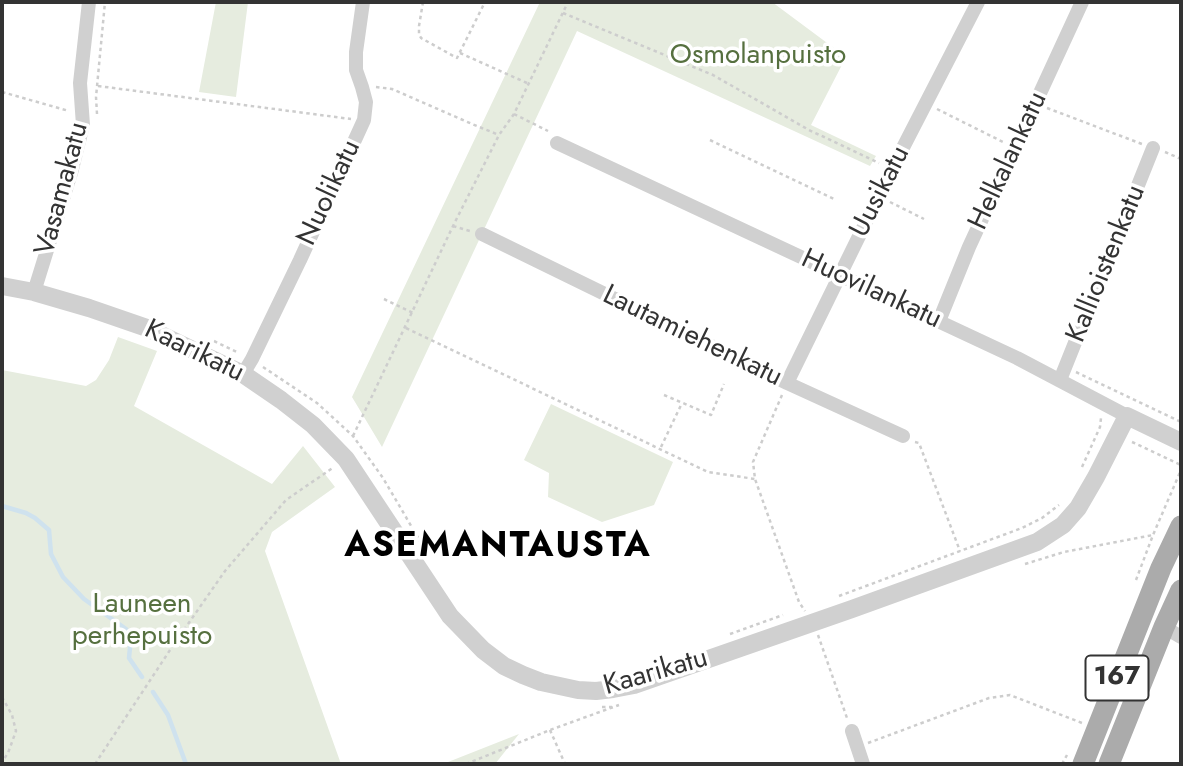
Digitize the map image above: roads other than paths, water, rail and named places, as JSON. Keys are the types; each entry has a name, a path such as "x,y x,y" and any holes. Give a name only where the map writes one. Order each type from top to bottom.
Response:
{"main road":[{"name":"167","path":"1083,764 1161,568 1181,526"},
{"name":"167","path":"1109,764 1173,632 1181,590"}],"street":[{"name":"Vasamakatu","path":"34,292 83,125 80,83 89,2"},
{"name":"Nuolikatu","path":"248,366 364,120 366,102 356,70 363,2"},
{"name":"Uusikatu","path":"787,383 978,2"},
{"name":"Helkalankatu","path":"939,321 969,247 1082,2"},
{"name":"Huovilankatu","path":"557,139 1060,380 1105,395 1127,416 1181,442"},
{"name":"Kallioistenkatu","path":"1060,380 1153,148"},
{"name":"Lautamiehenkatu","path":"482,234 787,383 903,436"},
{"name":"Kaarikatu","path":"2,286 89,308 248,366 346,459 450,616 483,650 523,676 587,690 634,685 1037,542 1063,525 1078,508 1127,416"},
{"path":"852,731 863,764"}],"waterway":[{"path":"2,506 26,513 49,530 51,554 63,577 84,599 126,629 131,637 129,658 142,677"},
{"path":"153,692 168,715 186,764"}],"district":[{"name":"ASEMANTAUSTA","path":"498,548"}],"park label":[{"name":"Osmolanpuisto","path":"758,56"},
{"name":"Launeen perhepuisto","path":"142,621"}]}
